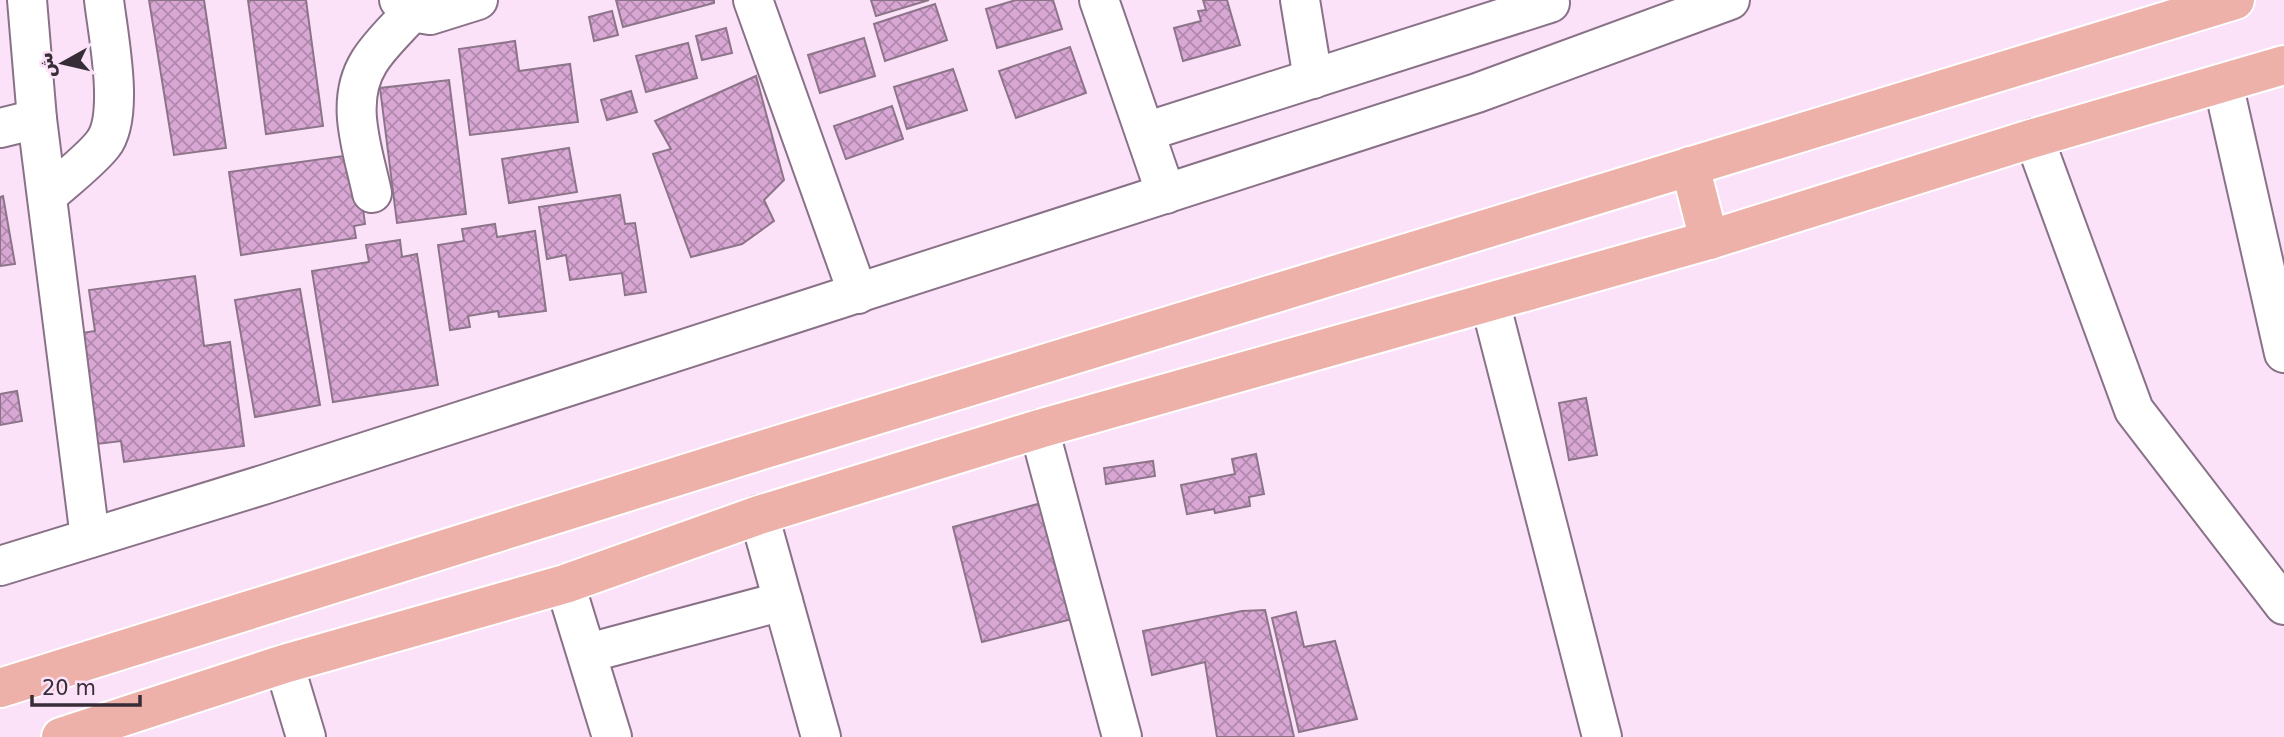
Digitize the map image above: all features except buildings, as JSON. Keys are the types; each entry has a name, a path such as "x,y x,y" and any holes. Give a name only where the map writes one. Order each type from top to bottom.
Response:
{"main road":[{"path":"0,688 739,457 2235,0"},
{"path":"61,737 284,664 565,584 760,515 1039,429 1709,240 2034,138 2284,65"},
{"path":"1690,166 1709,240"}],"street":[{"path":"27,0 37,119 90,538"},
{"path":"47,196 104,144 114,118 104,0"},
{"path":"372,193 356,118 358,85 370,60 405,6 430,15 478,0"},
{"path":"753,0 858,294"},
{"path":"1099,0 1166,194"},
{"path":"1300,0 1313,79"},
{"path":"0,566 266,484 1477,93 1730,0"},
{"path":"1145,132 1550,2 1569,60"},
{"path":"2222,83 2284,353"},
{"path":"0,128 37,119"},
{"path":"2034,138 2134,410 2284,604"},
{"path":"1490,302 1602,737"},
{"path":"1039,429 1122,737"},
{"path":"760,515 821,737"},
{"path":"565,584 612,737"},
{"path":"588,653 783,601"},
{"path":"284,664 306,737"}]}
